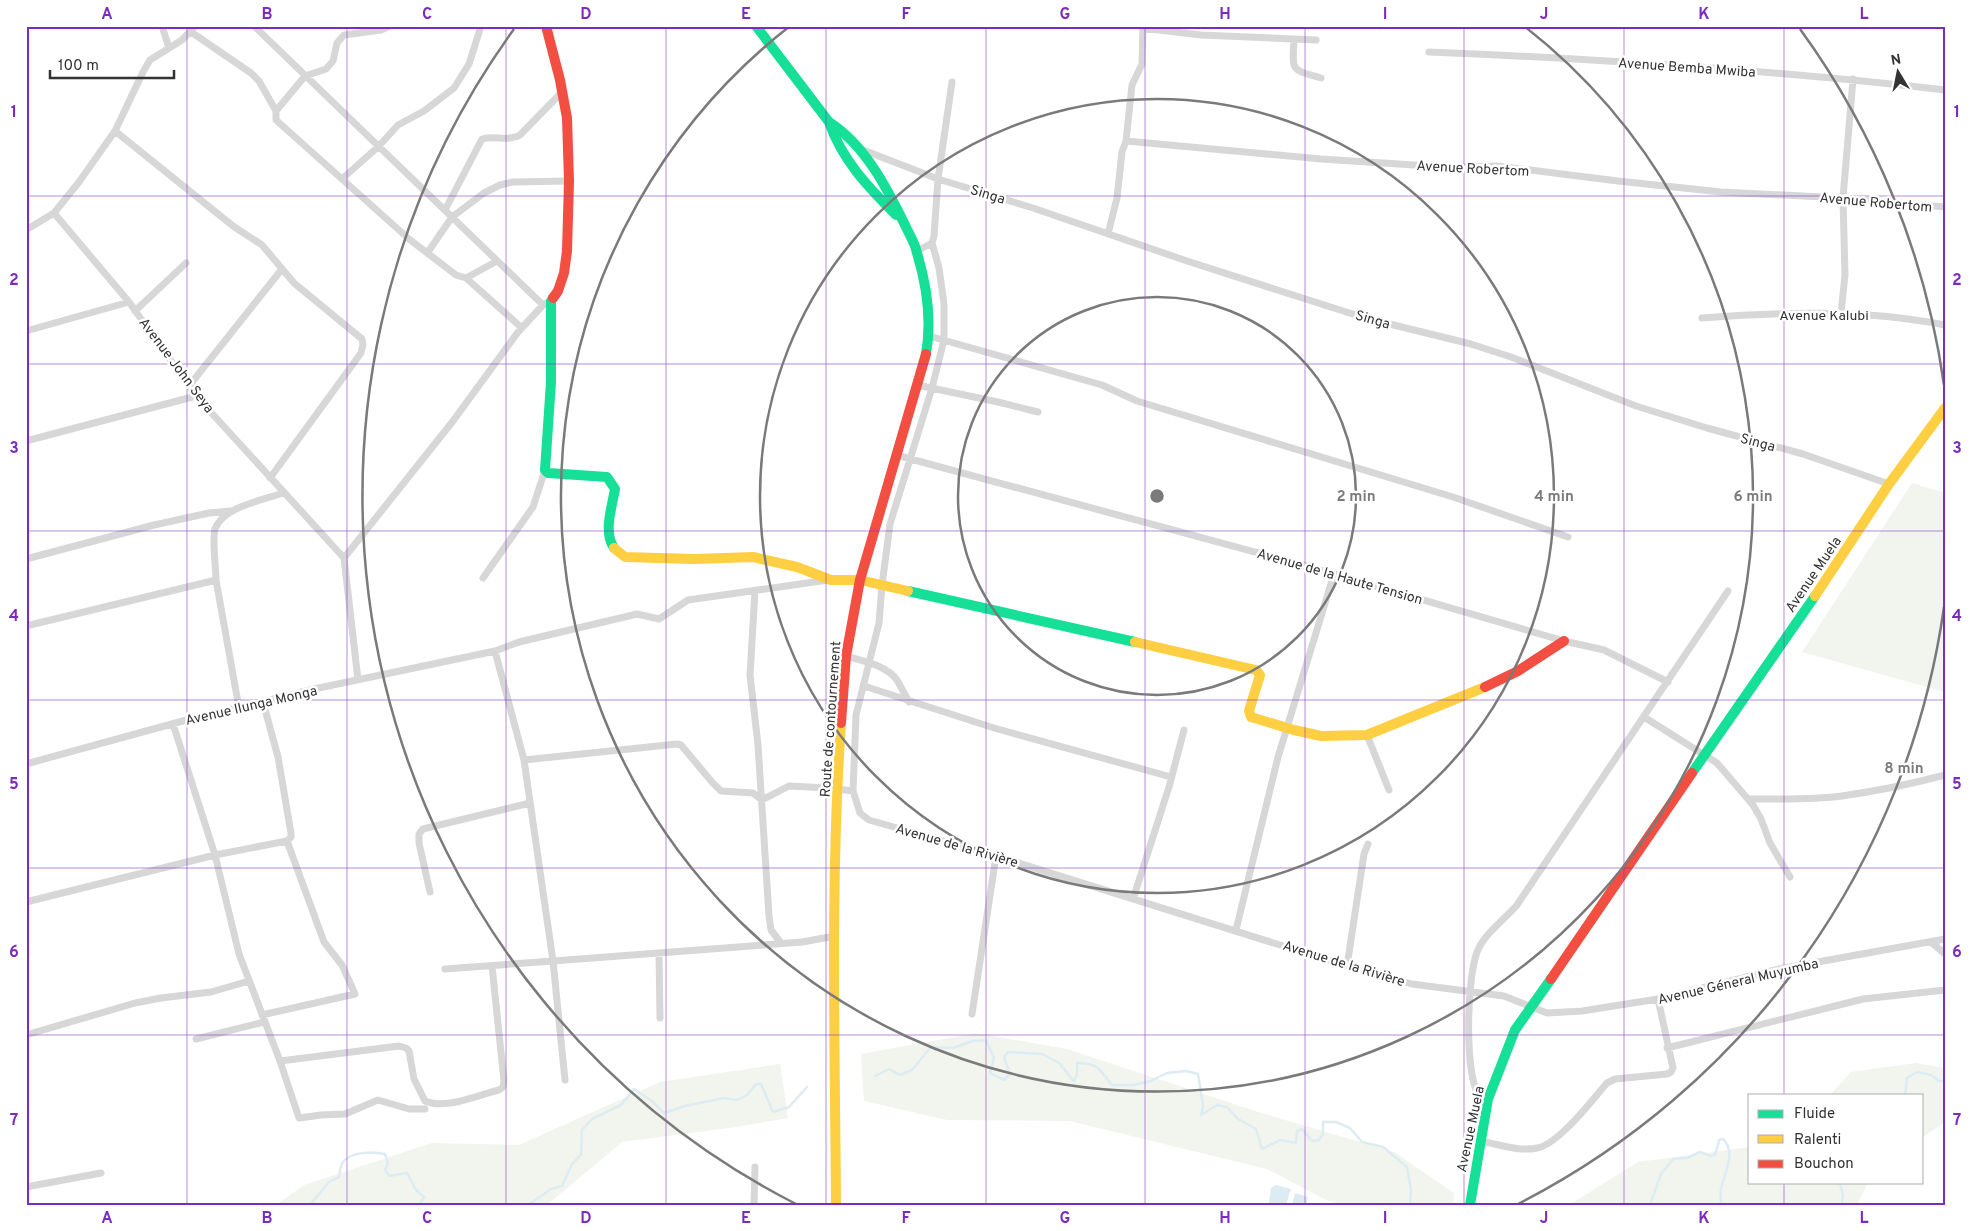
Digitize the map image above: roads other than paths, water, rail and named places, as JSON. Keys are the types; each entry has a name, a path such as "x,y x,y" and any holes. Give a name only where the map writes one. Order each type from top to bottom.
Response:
{"street":[{"path":"162,26 169,48"},
{"path":"254,26 497,260 547,303 551,382 545,470 533,507 483,578"},
{"path":"276,111 305,76 326,69 333,61 337,43 344,35 381,30 390,26"},
{"path":"343,178 379,146 398,125 424,111 454,88 469,64 482,26"},
{"path":"358,680 344,558 453,421 522,328 558,291 564,272 567,251 569,181 567,118 546,26"},
{"name":"Route de contournement","path":"756,26 829,122 843,131 874,168 891,197 917,251 928,301 929,336 924,363 860,580 846,656 838,789 836,1205"},
{"path":"1108,234 1115,209 1122,152 1126,141 1132,85 1142,64 1142,27 1201,35 1316,40"},
{"path":"26,230 54,213 80,182 115,131 150,60 182,40 193,29 259,81 276,111 276,120 287,132 343,178 409,239 456,275 466,278 522,328"},
{"path":"1294,40 1293,62 1295,68 1321,78"},
{"name":"Avenue Bemba Mwiba","path":"1429,52 1572,58 1853,79 1945,90"},
{"path":"1840,312 1845,275 1843,198 1853,79"},
{"path":"762,800 789,786 853,791 856,715 879,623 890,524 932,388 944,340 944,304 939,268 932,243 938,178 952,82"},
{"path":"445,210 482,140 488,138 515,138 562,92"},
{"name":"Route de contournement","path":"829,122 832,135 844,158 860,179 902,221"},
{"path":"115,131 233,226 262,246 294,283 362,339 361,353 270,478"},
{"name":"Avenue Robertom","path":"1126,141 1331,160 1445,167 1497,166 1618,182 1721,192 1843,198 1945,207"},
{"name":"Singa","path":"858,148 938,178 1364,318 1487,349 1636,406 1707,428 1803,454 1889,484"},
{"path":"428,252 452,217 484,193 500,185 513,182 569,181"},
{"name":"Avenue John Seya","path":"54,213 129,302 196,396 344,558"},
{"path":"917,251 932,243"},
{"path":"466,278 497,260"},
{"path":"135,311 186,263"},
{"path":"189,386 282,270"},
{"path":"26,331 129,302"},
{"name":"Avenue Kalubi","path":"1702,318 1840,312 1890,316 1945,324"},
{"path":"929,336 1102,386 1137,401 1454,497 1568,537"},
{"path":"917,385 1038,412"},
{"path":"26,441 196,396"},
{"name":"Avenue Muela","path":"1470,1205 1488,1099 1515,1030 1837,564 1889,484 1945,408"},
{"name":"Avenue de la Haute Tension","path":"896,454 1334,574 1564,641 1604,650 1668,682"},
{"path":"545,470 548,473 607,477 615,489 608,529 613,548 618,554 625,557 694,559 753,557 797,567 831,580 860,580 1256,670 1260,675 1249,714 1250,717 1314,736 1352,737 1368,735 1472,695 1536,660 1564,641"},
{"path":"26,559 154,525 209,513 230,511 283,493"},
{"path":"230,511 220,520 215,530 216,580 239,708"},
{"path":"1236,930 1286,728 1334,574"},
{"path":"26,626 216,580"},
{"name":"Avenue Ilunga Monga","path":"425,1109 409,1109 378,1100 345,1114 299,1118 280,1061 239,954 215,855 173,724 314,689 495,651 519,642 637,614 660,619 688,600 831,580"},
{"path":"755,591 750,675 762,800 771,930 781,943"},
{"path":"1488,1099 1479,1096 1475,1090 1471,1069 1470,992 1477,952 1483,940 1517,906 1728,591"},
{"path":"495,651 524,760 553,961 565,1080"},
{"path":"846,656 880,667 896,679 909,702"},
{"path":"864,686 994,728 1171,777"},
{"path":"26,902 215,855 287,841 291,833 278,757 263,702"},
{"path":"1644,717 1720,765 1748,799 1761,819 1770,843 1790,877"},
{"path":"26,764 173,724"},
{"path":"1132,899 1184,730"},
{"path":"1368,735 1389,790"},
{"path":"524,760 677,744 681,745 721,791 753,793 762,800"},
{"path":"1748,799 1796,799 1841,796 1895,787 1945,775"},
{"name":"Avenue de la Rivière","path":"853,791 860,813 869,820 996,856 1347,966 1412,984 1504,996 1531,1006"},
{"path":"430,892 419,844 419,834 423,829 530,803"},
{"path":"196,1039 263,1018 355,994 342,965 324,942 287,841"},
{"path":"1347,966 1364,854 1368,844"},
{"path":"972,1014 996,856"},
{"path":"445,969 781,943 836,936"},
{"name":"Avenue Géneral Muyumba","path":"1531,1006 1553,1013 1582,1011 1658,999 1779,969 1945,939"},
{"path":"1931,942 1945,954"},
{"path":"659,953 660,1018"},
{"path":"280,1061 399,1046 409,1051 414,1079 425,1101 432,1105 445,1104 499,1090 503,1087 504,1081 492,966"},
{"path":"26,1035 135,1003 211,992 249,982"},
{"path":"1668,1048 1863,999 1945,990"},
{"path":"1480,1141 1524,1149 1538,1148 1554,1140 1607,1083 1615,1079 1671,1072 1673,1068 1658,999"},
{"path":"754,1205 755,1167"},
{"path":"26,1187 101,1173"}],"waterway":[{"path":"875,1076 889,1069 900,1075 912,1070 931,1047 953,1048 973,1041 986,1040 994,1058 990,1073 1004,1080 1010,1074 1004,1057 1008,1052 1042,1054 1059,1063 1074,1081 1077,1075 1077,1063 1090,1064 1098,1068 1112,1085 1133,1085 1151,1081 1167,1073 1186,1071 1198,1074 1203,1106 1201,1115 1217,1105 1227,1107 1238,1119 1256,1129 1262,1149 1280,1140 1296,1143 1297,1131 1302,1129 1312,1141 1319,1140 1323,1134 1323,1122 1336,1122 1350,1128 1362,1142 1383,1147 1407,1167 1411,1190 1410,1205"},
{"path":"1905,1094 1907,1078 1917,1072 1931,1075 1939,1081 1945,1081"},
{"path":"528,1205 551,1189 562,1186 572,1164 581,1155 582,1130 592,1119 621,1105 634,1089 652,1101 664,1113 685,1106 724,1098 737,1100 747,1095 756,1084 761,1084 773,1112 789,1107 807,1087"},
{"path":"1650,1205 1661,1174 1673,1159 1687,1158 1700,1152 1711,1156 1715,1155 1719,1140 1723,1139 1727,1144 1729,1156 1721,1189 1721,1205"},
{"path":"310,1205 329,1182 339,1177 341,1165 346,1159 356,1154 368,1153 385,1154 388,1163 385,1170 389,1176 407,1173 416,1190 424,1197 419,1205"},
{"path":"1840,1184 1843,1196 1842,1205"}]}
